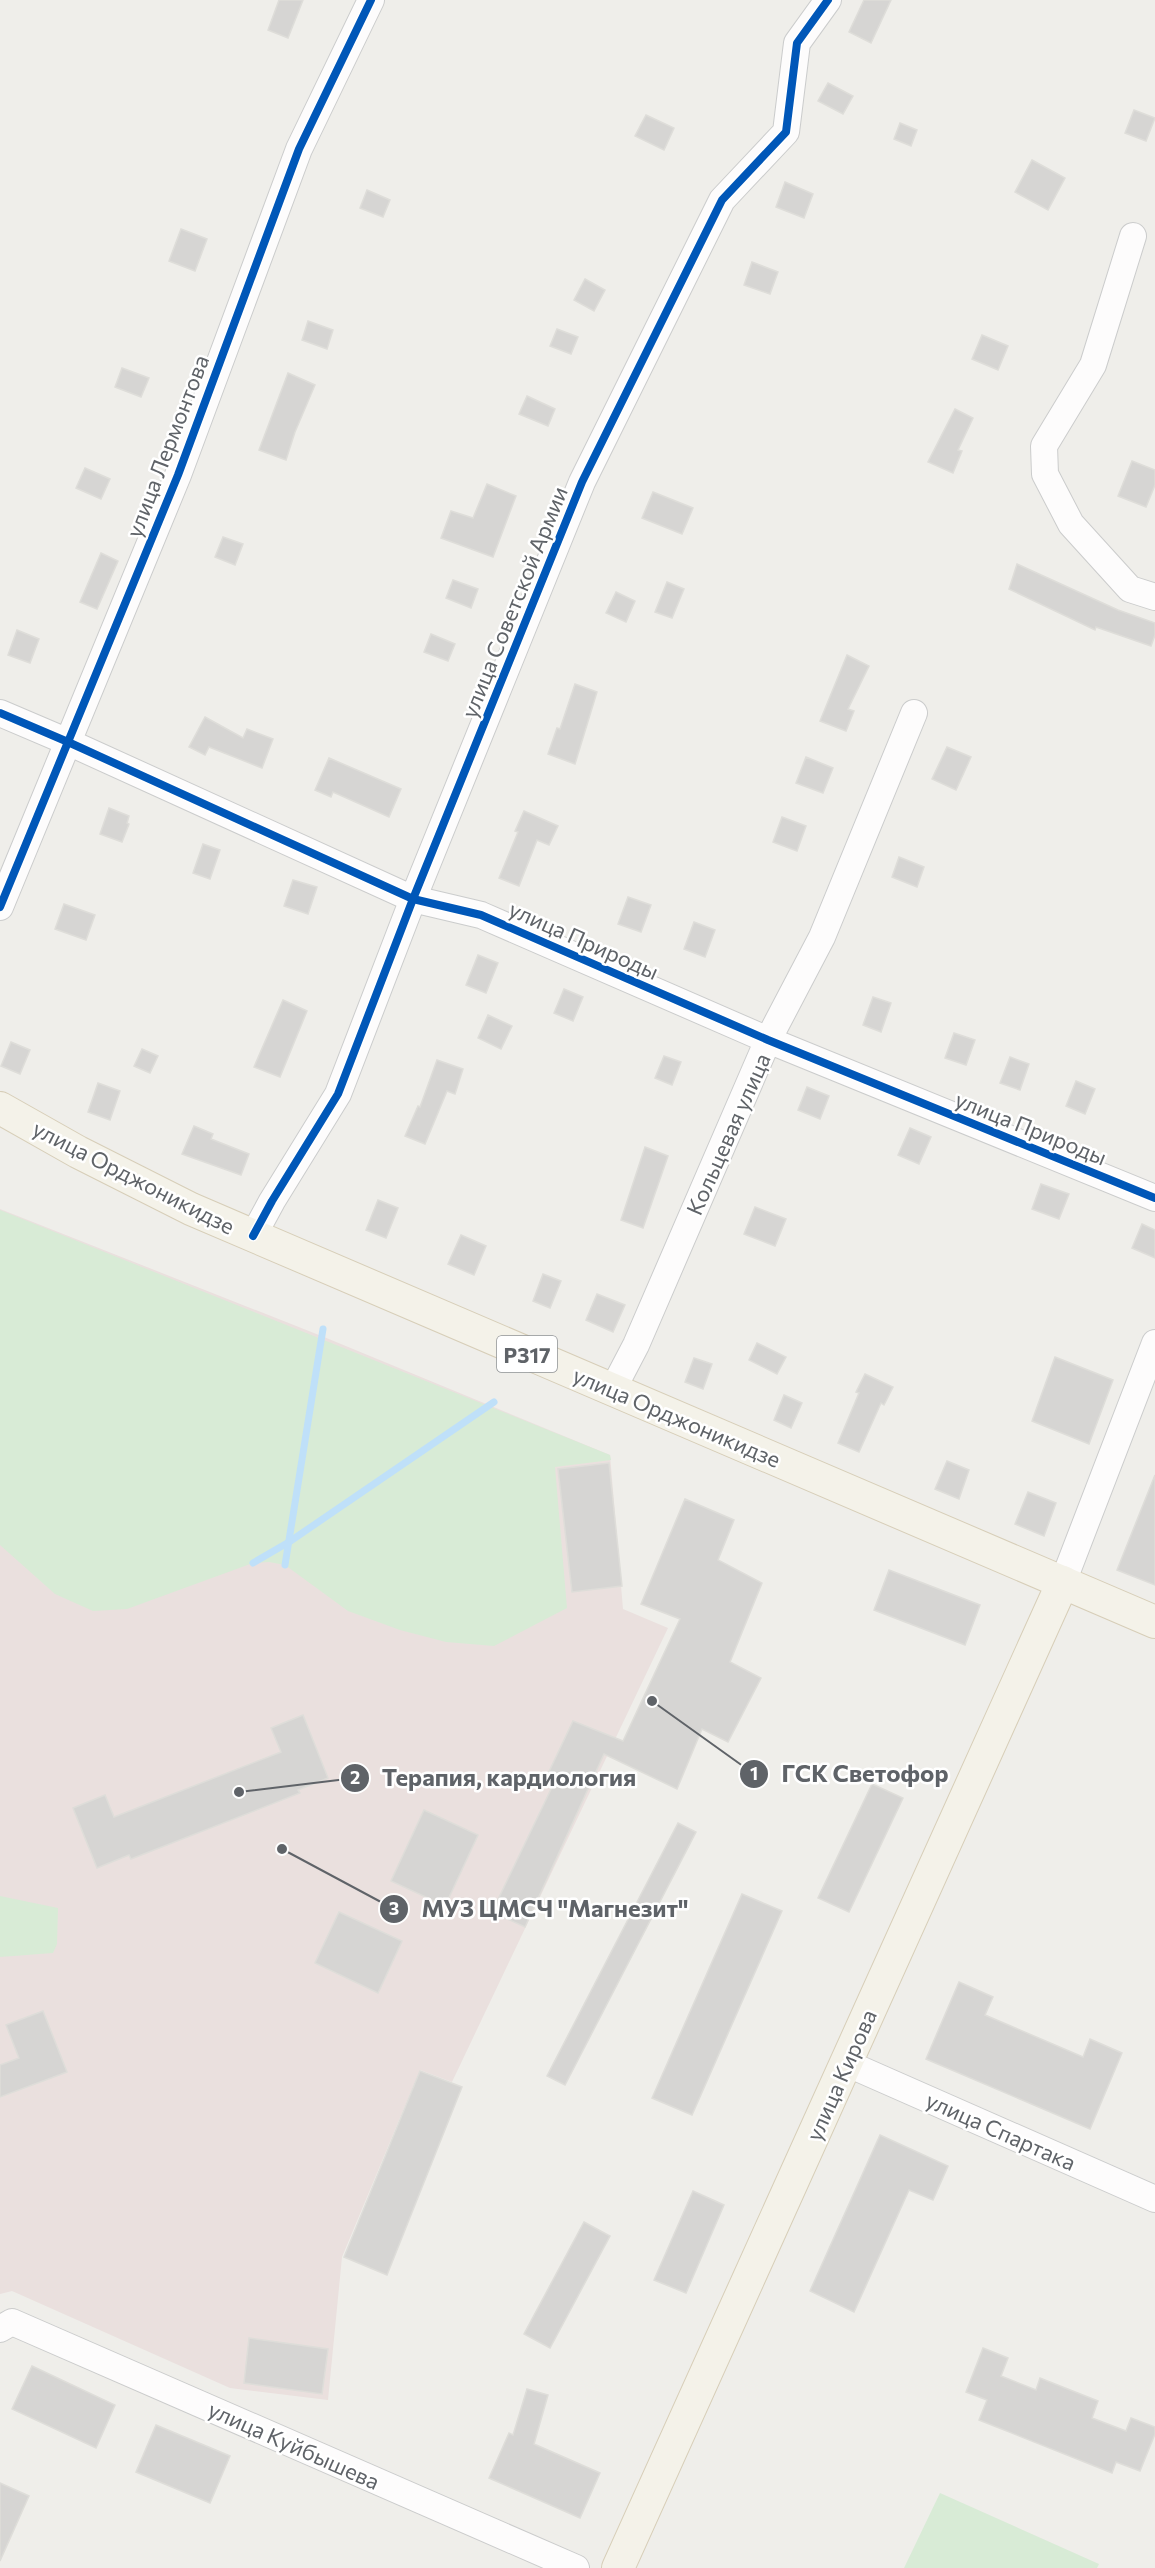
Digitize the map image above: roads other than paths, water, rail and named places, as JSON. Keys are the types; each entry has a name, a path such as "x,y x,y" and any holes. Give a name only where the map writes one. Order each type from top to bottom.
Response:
{"main road":[{"name":"улица Орджоникидзе","path":"0,1108 128,1178 191,1209 366,1286 613,1389 1155,1622"},
{"name":"улица Кирова","path":"618,2568 1063,1582"}],"street":[{"name":"улица Лермонтова","path":"0,907 178,475 298,149 371,0"},
{"name":"улица Советской Армии","path":"253,1236 272,1200 338,1094 413,899 582,482 722,200 786,132 797,43 828,0"},
{"path":"1133,236 1093,365 1044,446 1045,474 1071,524 1130,589 1155,597"},
{"name":"Кольцевая улица","path":"613,1389 636,1345 768,1040 822,937 914,712"},
{"name":"улица Природы","path":"0,713 413,899 481,915 768,1040 1155,1198"},
{"path":"1063,1582 1155,1342"},
{"name":"улица Спартака","path":"846,2063 1155,2199"},
{"name":"улица Куйбышева","path":"6,2326 576,2568"}],"waterway":[{"path":"285,1565 323,1329"},
{"path":"253,1563 289,1542 494,1402"}],"place":[{"name":"ГСК Светофор","path":"652,1701"},
{"name":"Терапия, кардиология","path":"239,1792"},
{"name":"МУЗ ЦМСЧ \"Магнезит\"","path":"282,1849"}]}
